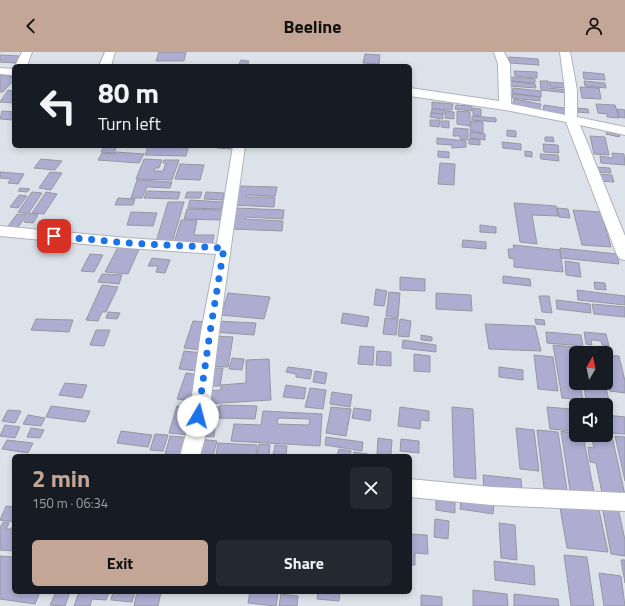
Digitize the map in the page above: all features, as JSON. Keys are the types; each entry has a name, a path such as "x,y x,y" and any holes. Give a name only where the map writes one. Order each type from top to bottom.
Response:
{"street":[{"path":"22,64 27,52"},
{"path":"106,64 110,52"},
{"path":"499,52 504,64 505,106"},
{"path":"565,52 571,90 571,119 625,255"},
{"path":"0,71 12,72"},
{"path":"412,92 505,106 625,131"},
{"path":"190,454 196,430 239,148"},
{"path":"0,231 127,243 224,248"},
{"path":"412,488 491,496 625,502"}],"building":[{"path":"159,52 186,52 184,61 156,61"},
{"path":"365,54 380,55 379,64 363,63"},
{"path":"0,55 20,56 15,63 0,62"},
{"path":"509,57 538,59 539,65 509,63"},
{"path":"241,60 249,61 248,64 239,64"},
{"path":"514,71 537,72 537,78 515,76"},
{"path":"583,72 604,74 605,80 584,79"},
{"path":"0,75 12,77 12,82 3,92 0,92"},
{"path":"510,77 535,79 535,83 510,81"},
{"path":"509,81 535,84 536,88 509,86"},
{"path":"540,81 548,81 548,88 567,90 567,93 541,90"},
{"path":"584,81 605,83 606,88 585,86"},
{"path":"549,82 564,83 565,88 550,87"},
{"path":"580,87 599,88 601,99 582,98"},
{"path":"513,88 541,91 541,97 512,93"},
{"path":"8,90 12,91 12,103 0,102"},
{"path":"512,94 540,97 540,101 512,98"},
{"path":"514,99 541,104 539,111 512,107"},
{"path":"432,102 453,104 452,110 432,109"},
{"path":"596,104 615,105 619,118 607,117 607,114 598,113"},
{"path":"456,105 472,106 472,111 455,109"},
{"path":"544,105 570,109 569,116 543,112"},
{"path":"473,108 481,109 481,116 473,115"},
{"path":"577,108 588,109 589,113 577,112"},
{"path":"432,109 445,110 444,114 431,113"},
{"path":"617,109 625,110 625,118 619,117"},
{"path":"2,111 12,112 12,120 0,119"},
{"path":"446,111 454,112 454,119 445,118"},
{"path":"457,111 470,112 470,126 457,124"},
{"path":"431,113 443,114 443,119 430,117"},
{"path":"472,116 496,118 496,122 472,120"},
{"path":"430,120 440,120 439,127 430,126"},
{"path":"441,121 449,121 449,128 441,127"},
{"path":"471,121 483,122 483,133 470,131"},
{"path":"454,128 468,129 468,140 460,139 460,136 453,136"},
{"path":"507,130 516,131 516,137 507,136"},
{"path":"608,130 621,133 619,137 606,134"},
{"path":"470,132 485,134 485,140 470,138"},
{"path":"590,136 605,137 609,155 594,154"},
{"path":"545,137 553,137 554,142 545,141"},
{"path":"437,138 466,141 466,147 452,148 452,145 437,144"},
{"path":"469,139 480,140 480,145 469,144"},
{"path":"502,142 521,144 521,150 503,148"},
{"path":"543,144 558,145 559,153 544,152"},
{"path":"103,148 116,148 114,153 101,152"},
{"path":"147,148 188,148 186,156 145,155"},
{"path":"438,151 449,152 449,158 438,157"},
{"path":"525,151 532,152 532,157 525,156"},
{"path":"116,152 144,154 139,163 98,160 102,153 114,154"},
{"path":"612,153 624,154 625,165 601,163 600,156 613,158"},
{"path":"540,154 558,155 559,161 541,159"},
{"path":"41,159 62,161 55,170 34,168"},
{"path":"144,159 162,160 159,168 155,168 154,171 163,171 166,163 163,163 164,160 179,160 172,180 136,179"},
{"path":"440,163 455,164 454,185 438,184"},
{"path":"180,164 204,165 200,180 175,179"},
{"path":"595,167 610,168 611,173 596,172"},
{"path":"0,172 24,174 18,184 8,183 11,179 0,178"},
{"path":"50,172 62,173 51,190 39,188"},
{"path":"598,174 612,175 614,182 599,181"},
{"path":"137,180 172,182 170,188 147,187 142,198 131,198"},
{"path":"236,186 277,187 275,196 247,195 246,197 275,197 274,207 232,205"},
{"path":"20,188 30,189 27,192 18,191"},
{"path":"147,191 180,192 178,199 144,198"},
{"path":"32,192 42,193 28,214 18,212"},
{"path":"46,192 57,194 44,214 32,213"},
{"path":"187,192 202,192 200,198 185,198"},
{"path":"206,192 224,193 223,200 204,199"},
{"path":"19,195 27,196 18,208 10,207"},
{"path":"118,198 135,199 133,205 115,205"},
{"path":"190,200 223,202 222,209 188,208"},
{"path":"168,202 184,202 172,243 156,242"},
{"path":"514,203 556,206 558,216 532,215 537,244 520,242"},
{"path":"236,208 284,210 283,219 245,217 245,219 283,221 282,231 232,229"},
{"path":"557,208 568,209 570,218 559,217"},
{"path":"187,209 223,210 220,220 184,219"},
{"path":"573,210 601,212 611,247 582,245"},
{"path":"131,212 157,213 153,226 127,225"},
{"path":"30,213 38,215 33,223 24,222"},
{"path":"17,214 27,215 16,230 6,229"},
{"path":"181,220 197,220 194,235 214,235 212,245 174,243"},
{"path":"480,225 496,227 496,233 480,232"},
{"path":"463,240 486,242 486,249 462,247"},
{"path":"119,245 140,247 128,274 105,272"},
{"path":"513,245 560,250 563,272 514,267 514,259 509,258 508,249 514,249"},
{"path":"560,248 617,254 619,264 561,258"},
{"path":"90,254 103,255 94,272 81,271"},
{"path":"152,258 170,260 165,273 156,272 158,266 148,266"},
{"path":"565,261 579,263 581,277 566,275"},
{"path":"102,274 122,275 119,284 98,282"},
{"path":"503,276 530,279 531,286 503,283"},
{"path":"400,277 425,279 425,291 400,290"},
{"path":"594,282 605,283 606,290 595,289"},
{"path":"102,285 118,287 106,312 102,312 98,321 86,320"},
{"path":"376,289 387,291 384,306 374,305"},
{"path":"577,290 625,296 625,305 578,300"},
{"path":"389,292 400,293 398,318 386,316"},
{"path":"228,293 270,297 264,319 221,315"},
{"path":"436,293 471,295 472,311 436,309"},
{"path":"539,296 549,296 552,313 542,312"},
{"path":"556,300 590,304 591,313 557,309"},
{"path":"592,304 625,307 625,317 594,314"},
{"path":"108,312 120,313 117,319 106,318"},
{"path":"343,313 369,317 367,327 341,323"},
{"path":"385,318 398,319 396,335 383,334"},
{"path":"36,319 73,320 69,332 31,330"},
{"path":"400,319 411,321 409,337 398,336"},
{"path":"535,319 544,320 545,325 536,324"},
{"path":"193,321 209,322 201,350 184,348"},
{"path":"216,321 256,323 254,335 213,332"},
{"path":"485,324 535,326 541,351 489,349"},
{"path":"96,330 110,330 104,346 90,345"},
{"path":"546,332 581,335 583,346 547,343"},
{"path":"584,332 606,334 609,346 602,345 601,341 591,340 592,345 586,344"},
{"path":"421,335 432,337 432,341 421,340"},
{"path":"213,336 233,337 228,367 208,366"},
{"path":"403,340 436,345 436,352 402,348"},
{"path":"553,345 569,347 569,390 581,390 583,398 562,398"},
{"path":"360,346 374,347 373,365 358,364"},
{"path":"184,351 203,353 198,371 179,369"},
{"path":"377,351 391,352 391,366 376,365"},
{"path":"414,354 430,356 430,372 414,371"},
{"path":"534,355 553,357 558,391 538,389"},
{"path":"613,356 619,356 625,381 625,393 610,391 613,390"},
{"path":"232,358 244,359 242,370 229,369"},
{"path":"269,359 271,400 205,404 205,391 221,390 221,385 246,383 246,360"},
{"path":"288,367 312,370 310,379 296,377 296,374 286,372"},
{"path":"499,367 523,370 523,380 499,377"},
{"path":"207,368 223,368 220,386 204,386"},
{"path":"315,371 327,373 325,384 313,382"},
{"path":"186,373 200,375 192,401 177,399"},
{"path":"65,383 87,385 82,398 59,395"},
{"path":"286,385 306,388 304,399 283,397"},
{"path":"310,388 326,390 323,409 305,407"},
{"path":"584,390 607,390 608,398 586,398"},
{"path":"332,392 352,395 350,407 330,404"},
{"path":"220,405 257,406 255,419 219,418"},
{"path":"51,406 90,411 85,422 46,417"},
{"path":"177,406 196,408 189,435 169,433"},
{"path":"204,406 219,407 214,428 199,427"},
{"path":"331,407 351,409 346,436 326,433"},
{"path":"400,407 429,411 429,421 421,420 420,429 398,426"},
{"path":"452,407 473,409 476,479 454,477"},
{"path":"547,407 569,409 569,431 550,429"},
{"path":"354,408 371,410 370,421 352,418"},
{"path":"8,410 21,411 15,423 2,421"},
{"path":"263,411 322,414 320,446 231,441 234,424 261,425","holes":["278,418 310,419 309,425 277,424"]},
{"path":"28,415 45,418 41,426 23,424"},
{"path":"613,416 625,417 625,434 613,433"},
{"path":"5,425 20,427 15,438 0,436"},
{"path":"31,428 44,430 40,438 27,437"},
{"path":"201,428 215,429 214,437 200,436"},
{"path":"516,428 534,430 539,471 520,469"},
{"path":"537,430 558,432 567,490 544,488"},
{"path":"121,431 152,435 148,447 117,443"},
{"path":"561,431 569,432 569,442 584,442 594,492 570,490"},
{"path":"155,434 168,435 163,451 150,450"},
{"path":"170,436 193,438 189,454 165,454"},
{"path":"615,436 625,437 625,481"},
{"path":"326,437 363,442 362,451 325,445"},
{"path":"378,438 392,440 391,454 377,454"},
{"path":"198,439 217,441 214,454 194,454"},
{"path":"401,439 419,441 419,453 400,451"},
{"path":"7,440 33,443 28,453 2,449"},
{"path":"613,441 625,495 602,493 596,463 590,462 588,447 594,448 593,442 613,442"},
{"path":"218,443 257,445 256,454 216,454"},
{"path":"259,444 270,445 269,454 257,454"},
{"path":"275,445 287,446 286,454 273,454"},
{"path":"339,449 351,451 350,454 338,454"},
{"path":"354,452 368,454 354,454"},
{"path":"483,475 521,479 522,495 484,491"},
{"path":"436,497 455,500 455,513 436,510"},
{"path":"461,499 494,504 493,514 460,509"},
{"path":"559,502 598,505 608,552 567,548"},
{"path":"6,506 12,507 12,522 0,520"},
{"path":"602,506 618,508 625,540 625,556 611,554"},
{"path":"435,519 449,521 448,539 434,537"},
{"path":"3,522 9,523 6,529 11,529 12,527 12,551 0,550 0,528"},
{"path":"499,523 515,525 517,560 501,558"},
{"path":"412,534 427,535 428,554 415,553 415,565 412,565"},
{"path":"564,555 587,557 594,606 571,606"},
{"path":"0,556 12,557 12,594 39,594 35,604 0,599"},
{"path":"621,560 625,560 625,583"},
{"path":"494,561 534,566 535,585 495,580"},
{"path":"599,573 621,576 625,606 604,606"},
{"path":"473,590 507,594 508,606 473,606"},
{"path":"55,594 69,594 65,606 50,605"},
{"path":"78,594 108,594 106,600 92,599 90,606 74,606"},
{"path":"112,594 134,594 132,602 111,600"},
{"path":"137,594 161,594 158,606 134,606"},
{"path":"250,594 278,594 276,606 248,603"},
{"path":"281,594 298,596 297,606 279,606"},
{"path":"318,594 340,594 339,601 317,599"},
{"path":"514,594 558,599 559,606 514,606"},
{"path":"421,595 442,597 442,606 421,606"}],"route":[{"path":"54,236 127,243 224,248 198,416"}]}
